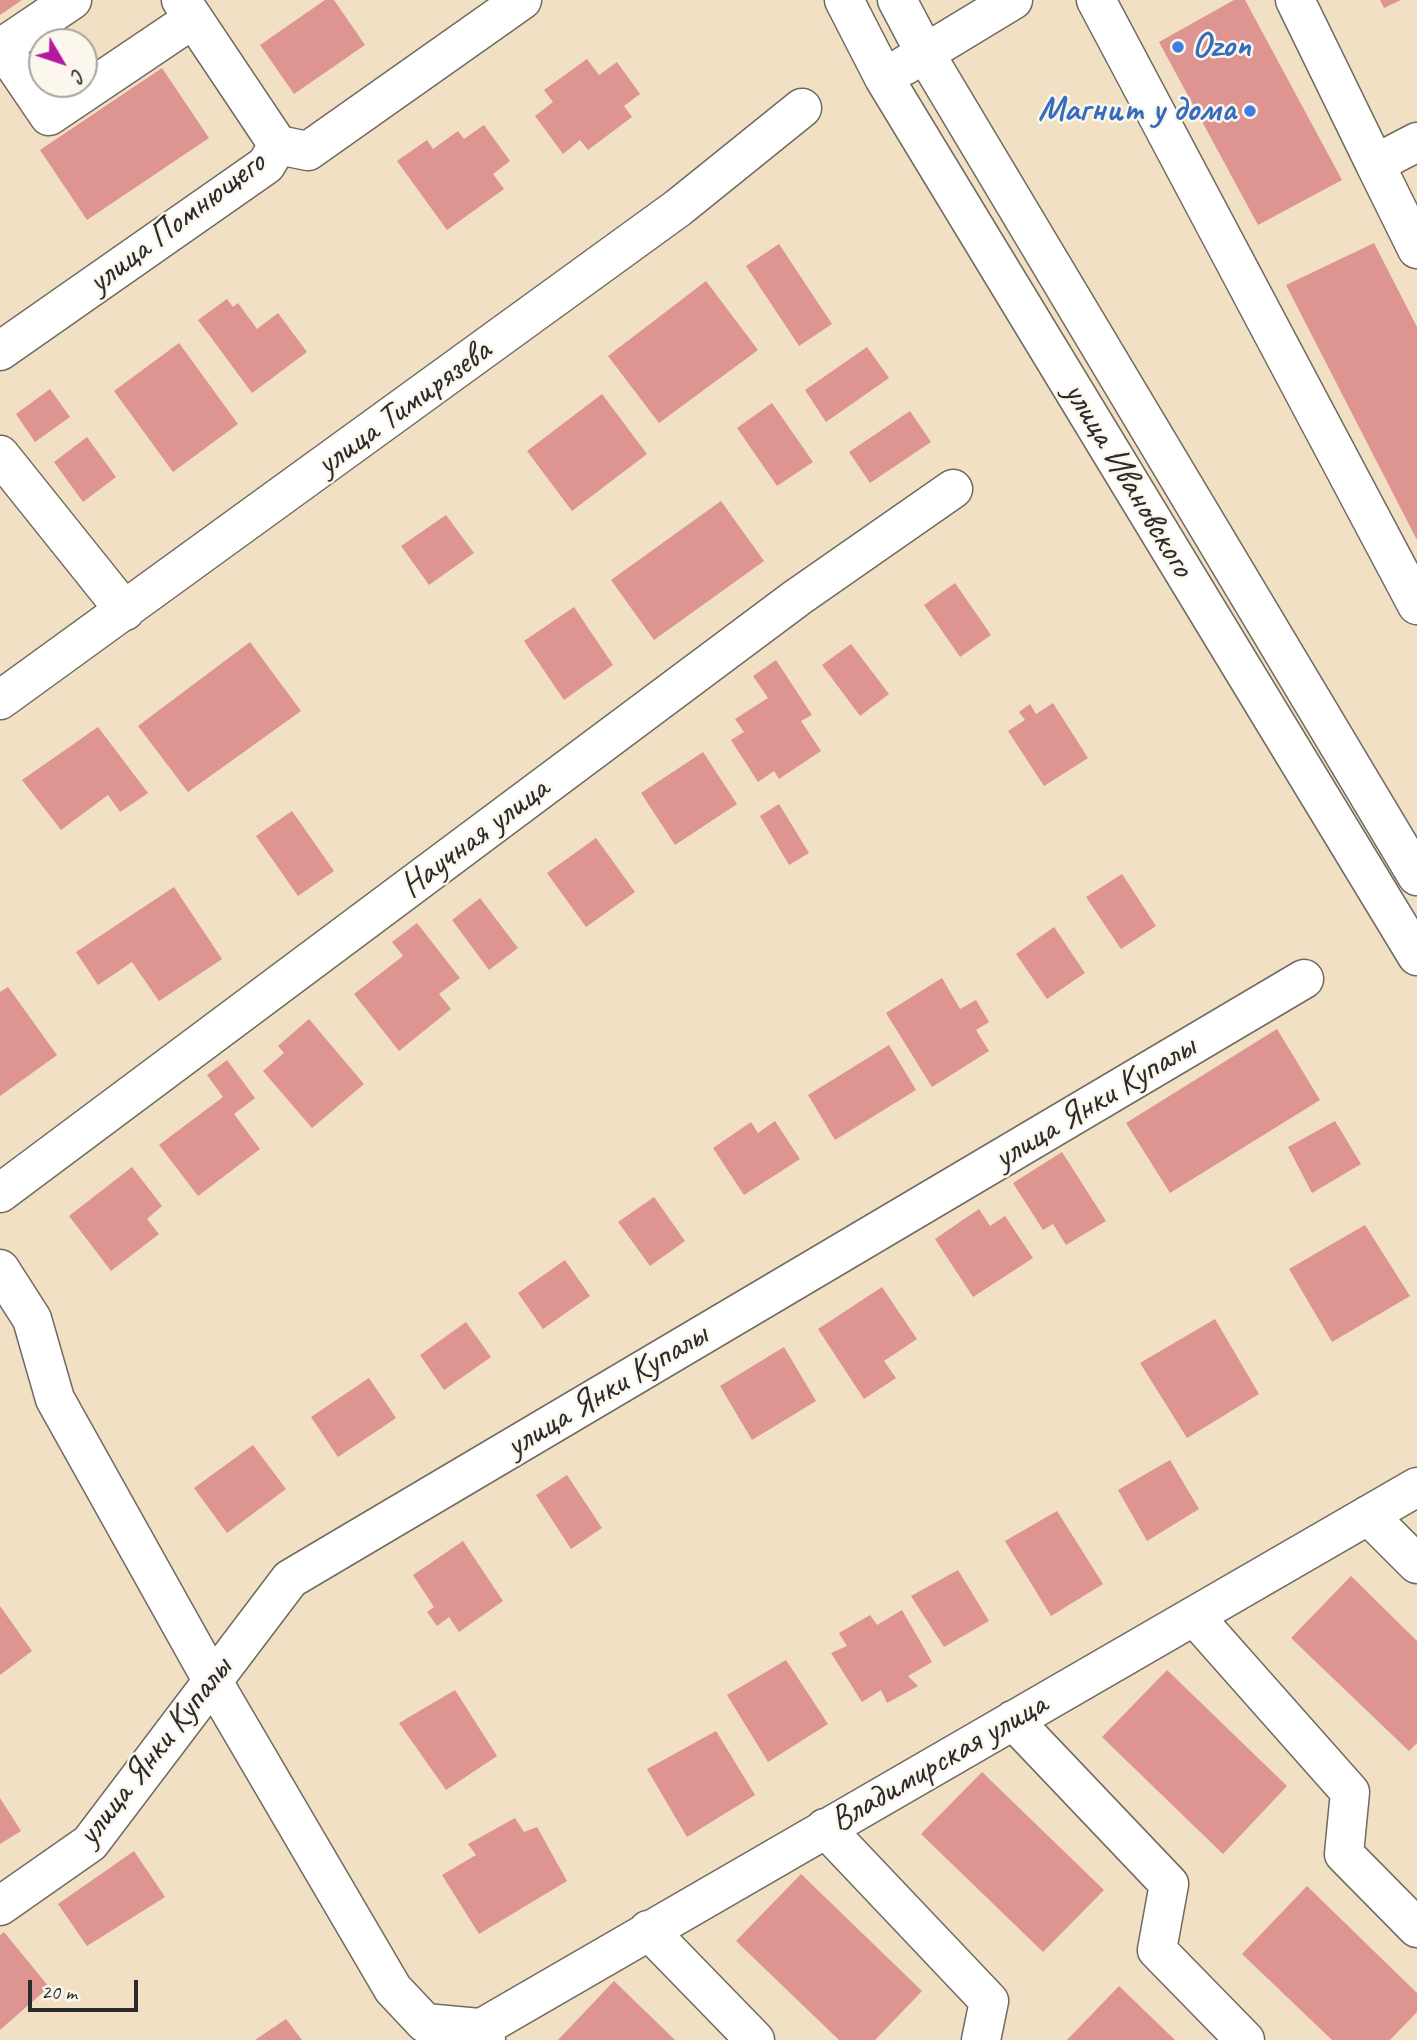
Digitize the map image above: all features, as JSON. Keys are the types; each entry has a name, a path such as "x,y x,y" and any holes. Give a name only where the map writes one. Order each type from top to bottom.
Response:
{"street":[{"path":"72,0 2,47 49,116 187,9"},
{"path":"278,145 308,151 522,0"},
{"name":"улица Ивановского","path":"844,0 884,78 1417,956"},
{"name":"улица Ивановского","path":"897,0 926,55 1417,876"},
{"path":"884,78 1013,0"},
{"path":"1096,0 1417,605"},
{"path":"1295,0 1417,250"},
{"name":"улица Помнющего","path":"0,351 266,165 278,145 187,9"},
{"name":"улица Тимирязева","path":"0,699 678,208 802,108"},
{"path":"1375,164 1417,142"},
{"path":"0,455 125,611"},
{"name":"Научная улица","path":"0,1193 798,597 953,489"},
{"name":"улица Янки Купалы","path":"0,1906 90,1843 290,1579 1304,979"},
{"path":"0,1269 32,1319 55,1399 212,1680 393,1989 425,2023 476,2036"},
{"name":"Владимирская улица","path":"476,2036 648,1930 1417,1487"},
{"path":"1368,1515 1417,1564"},
{"path":"1194,1616 1350,1792 1344,1854 1417,1928"},
{"path":"1013,1720 1169,1884 1157,1950 1245,2040"},
{"path":"825,1828 989,2001 981,2040"},
{"path":"648,1930 755,2040"}],"building":[{"path":"0,0 22,0 0,15"},
{"path":"325,0 334,0 365,45 294,94 260,45"},
{"name":"Магнит у дома","path":"1234,0 1245,0 1342,180 1258,225 1159,42"},
{"path":"1380,0 1401,0 1384,8"},
{"path":"587,59 599,75 617,62 640,94 624,106 632,117 588,150 580,140 563,154 535,116 553,102 544,90"},
{"path":"162,68 209,138 87,220 40,150"},
{"path":"484,125 510,161 493,174 504,189 447,230 397,161 427,140 433,149 458,131 464,139"},
{"path":"1374,243 1417,327 1417,540 1286,285"},
{"path":"779,244 832,324 799,346 746,266"},
{"path":"706,281 758,350 659,423 608,356"},
{"path":"227,299 233,307 238,303 257,329 278,313 307,352 252,393 198,320"},
{"path":"179,343 238,424 173,472 114,391"},
{"path":"867,347 889,378 826,422 805,390"},
{"path":"50,389 70,417 35,442 16,414"},
{"path":"602,394 647,454 572,511 527,451"},
{"path":"772,403 813,462 777,486 737,428"},
{"path":"910,411 931,442 870,483 849,452"},
{"path":"87,437 116,477 83,502 54,462"},
{"path":"721,501 764,561 654,640 611,580"},
{"path":"446,515 474,553 429,585 401,546"},
{"path":"955,583 991,635 960,657 924,605"},
{"path":"574,607 613,665 564,700 524,641"},
{"path":"250,642 301,711 188,792 138,726"},
{"path":"851,644 889,694 860,716 822,665"},
{"path":"776,660 812,715 801,721 821,751 779,779 774,771 758,782 731,740 744,732 735,719 768,698 753,676"},
{"path":"1053,703 1088,758 1044,786 1008,731 1025,720 1019,712 1030,704 1036,714"},
{"path":"98,727 148,793 120,812 108,795 61,830 22,780"},
{"path":"703,752 737,804 675,845 641,793"},
{"path":"779,804 809,853 789,865 760,816"},
{"path":"292,811 334,871 298,896 256,836"},
{"path":"596,838 635,892 586,927 547,873"},
{"path":"1122,874 1156,926 1121,949 1086,897"},
{"path":"174,887 222,959 159,1001 132,962 98,985 76,952"},
{"path":"480,898 518,948 489,970 452,920"},
{"path":"417,923 460,978 439,994 451,1009 399,1051 354,994 403,956 392,942"},
{"path":"1054,927 1085,973 1047,999 1016,954"},
{"path":"942,978 960,1009 976,1000 989,1022 976,1030 989,1051 932,1087 886,1013"},
{"path":"8,987 57,1055 0,1096 0,992"},
{"path":"309,1019 364,1084 312,1128 263,1071 284,1053 278,1046"},
{"path":"1277,1029 1320,1100 1170,1193 1126,1123"},
{"path":"889,1045 916,1090 835,1140 808,1095"},
{"path":"227,1060 255,1098 234,1114 260,1149 198,1196 159,1145 223,1097 207,1075"},
{"path":"775,1121 800,1159 744,1195 713,1148 751,1122 758,1133"},
{"path":"1335,1121 1361,1164 1312,1193 1288,1147"},
{"path":"1062,1152 1106,1221 1066,1245 1053,1224 1043,1230 1013,1183"},
{"path":"132,1167 162,1206 147,1219 159,1234 111,1271 69,1216"},
{"path":"654,1197 685,1241 650,1266 618,1222"},
{"path":"979,1209 990,1226 1005,1216 1033,1258 973,1297 935,1239"},
{"path":"1365,1225 1410,1296 1332,1342 1289,1269"},
{"path":"565,1260 590,1296 543,1329 518,1293"},
{"path":"882,1287 917,1339 884,1361 896,1378 864,1399 818,1329"},
{"path":"1215,1319 1259,1394 1187,1438 1140,1363"},
{"path":"466,1322 491,1357 444,1390 420,1355"},
{"path":"784,1347 816,1401 752,1440 720,1386"},
{"path":"369,1378 396,1418 338,1457 311,1417"},
{"path":"253,1445 286,1489 227,1533 194,1488"},
{"path":"1170,1460 1199,1509 1147,1541 1118,1490"},
{"path":"567,1475 602,1528 571,1549 536,1495"},
{"path":"1057,1511 1103,1584 1051,1616 1005,1541"},
{"path":"463,1541 503,1601 459,1632 449,1617 437,1626 427,1612 434,1607 413,1575"},
{"path":"958,1570 989,1621 944,1647 911,1596"},
{"path":"1351,1576 1417,1641 1417,1743 1409,1751 1291,1638"},
{"path":"0,1606 32,1651 0,1675"},
{"path":"902,1610 932,1662 908,1676 918,1686 887,1703 881,1690 862,1702 831,1653 847,1646 839,1633 870,1615 877,1625"},
{"path":"786,1660 828,1724 768,1762 727,1695"},
{"path":"1167,1670 1287,1786 1223,1854 1102,1737"},
{"path":"455,1690 497,1756 446,1790 399,1723"},
{"path":"716,1731 755,1795 687,1837 647,1769"},
{"path":"982,1772 1104,1890 1043,1952 921,1834"},
{"path":"0,1798 21,1831 0,1844"},
{"path":"515,1818 524,1832 537,1827 567,1881 479,1934 442,1875 476,1855 468,1844"},
{"path":"134,1851 165,1897 87,1946 58,1904"},
{"path":"801,1874 922,1991 875,2040 839,2040 736,1941"},
{"path":"1307,1886 1417,1993 1417,2012 1390,2040 1332,2040 1242,1954"},
{"path":"4,1932 49,1987 0,2030 0,1935"},
{"path":"614,1981 675,2040 558,2040"},
{"path":"1119,1986 1175,2040 1067,2040"},
{"path":"286,2019 302,2040 255,2040"}],"place":[{"name":"Ozon","path":"1178,47"},
{"name":"Магнит у дома","path":"1250,111"}]}
